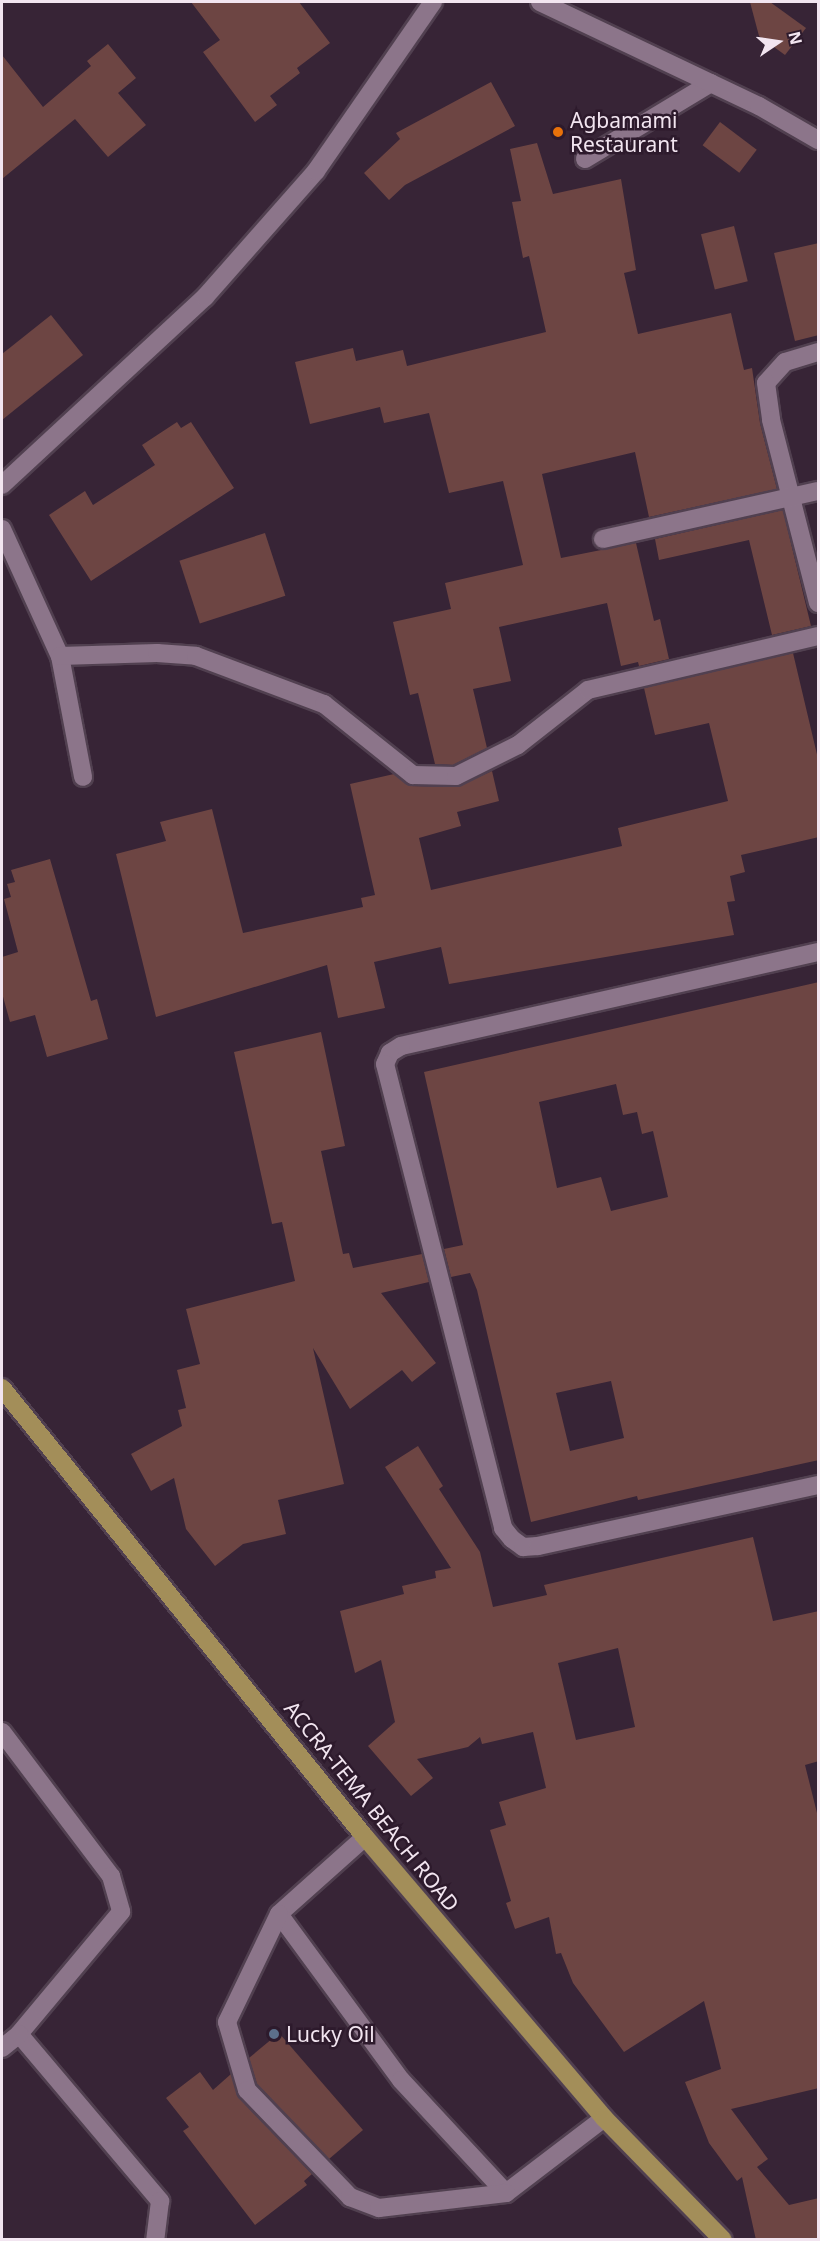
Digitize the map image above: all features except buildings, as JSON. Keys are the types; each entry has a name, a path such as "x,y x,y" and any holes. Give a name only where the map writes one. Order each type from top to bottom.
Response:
{"main road":[{"name":"ACCRA-TEMA BEACH ROAD","path":"2,1388 365,1837 604,2118 643,2154 723,2240"}],"street":[{"path":"2,485 205,297 316,171 433,2"},
{"path":"540,2 711,83 819,140"},
{"path":"585,159 711,83"},
{"path":"819,352 785,362 766,383 791,498 819,603"},
{"path":"603,539 819,491"},
{"path":"2,529 60,656 83,777"},
{"path":"60,656 157,653 196,656 324,704 413,775 456,776 518,745 588,690 819,636"},
{"path":"819,952 401,1046 390,1053 385,1064 503,1528 512,1539 523,1547 538,1546 819,1485"},
{"path":"2,2048 19,2034 121,1912 111,1876 3,1739"},
{"path":"365,1837 279,1914 227,2022 247,2090 350,2197 379,2208 506,2193 604,2118"},
{"path":"279,1914 401,2080 506,2193"},
{"path":"19,2034 160,2201 155,2240"}],"place":[{"name":"Agbamami Restaurant","path":"558,132"},
{"name":"Lucky Oil","path":"274,2034"}]}
